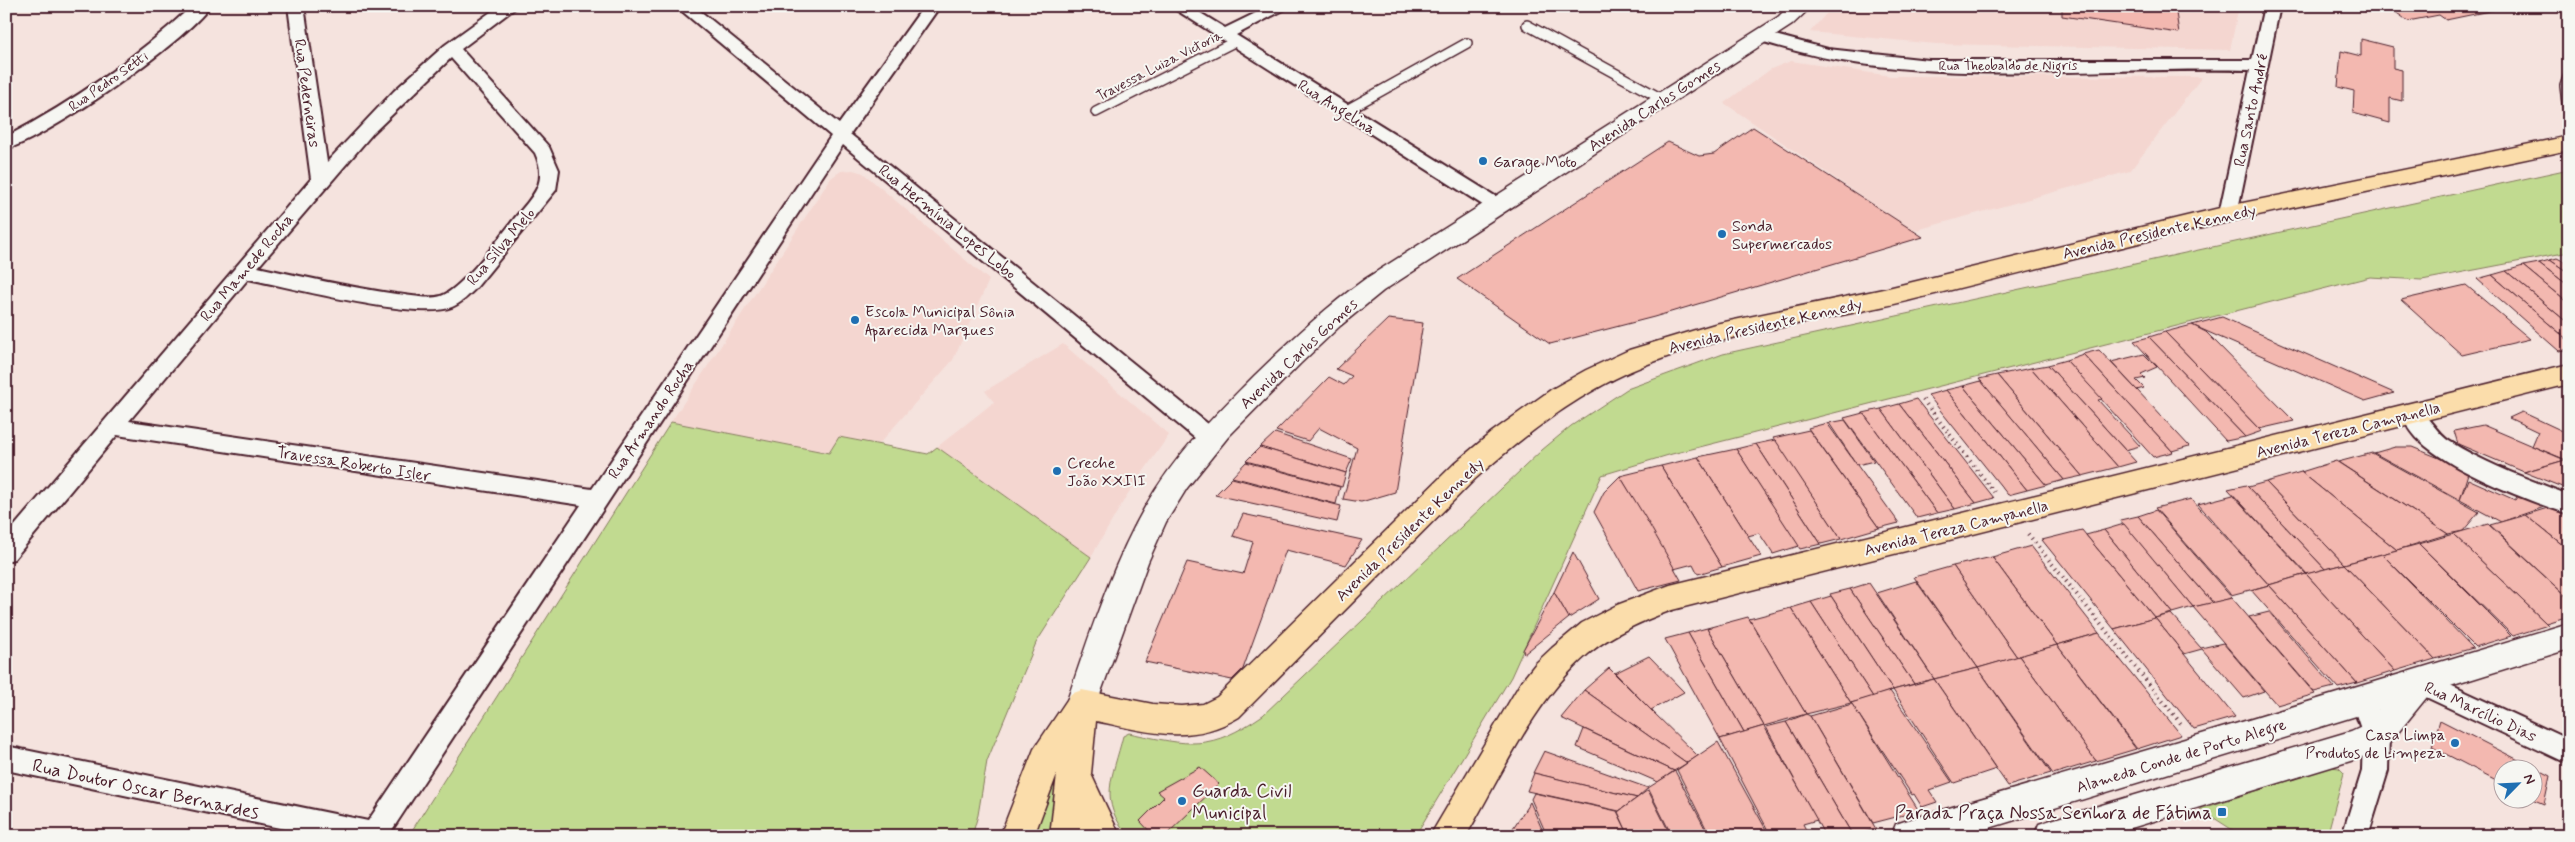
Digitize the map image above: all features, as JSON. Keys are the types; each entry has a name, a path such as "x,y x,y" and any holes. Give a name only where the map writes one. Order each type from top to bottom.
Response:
{"main road":[{"name":"Avenida Carlos Gomes","path":"1067,836 1082,704 1118,601 1154,516 1179,477 1210,438 1344,306 1496,205 1760,36 1802,6"},
{"name":"Avenida Presidente Kennedy","path":"1082,704 1172,720 1196,720 1216,714 1228,707 1465,471 1502,439 1562,396 1595,377 1638,357 1715,333 1888,296 2228,214 2569,143"},
{"name":"Avenida Tereza Campanella","path":"1448,835 1532,692 1563,656 1592,632 1624,614 1670,598 2569,374"},
{"name":"Alameda Conde de Porto Alegre","path":"1908,836 2202,749 2569,636"},
{"path":"2051,836 2358,744 2376,736 2420,682"},
{"path":"1017,836 1046,760 1082,704"},
{"path":"1073,771 1103,836"}],"street":[{"name":"Rua Pedro Setti","path":"6,144 79,104 140,60 202,6"},
{"name":"Rua Pederneiras","path":"296,6 320,180"},
{"name":"Rua Mamede Rocha","path":"6,552 320,180 451,48 510,6"},
{"name":"Rua Hermínia Lopes Lobo","path":"684,6 1210,438"},
{"name":"Rua Armando Rocha","path":"373,835 842,134 932,6"},
{"name":"Rua Angelina","path":"1178,6 1496,205"},
{"path":"1229,39 1283,6"},
{"name":"Rua Santo André","path":"2228,214 2272,6"},
{"name":"Rua Theobaldo de Nigris","path":"1760,36 1813,52 1894,64 1941,66 2206,62 2260,65"},
{"name":"Rua Silva Melo","path":"244,271 412,303 446,302 468,286 547,190 552,178 543,151 451,48"},
{"path":"2411,413 2427,436 2444,448 2473,464 2569,505"},
{"name":"Travessa Roberto Isler","path":"112,426 596,500"},
{"name":"Rua Marcílio Dias","path":"2420,682 2569,753"},
{"path":"2355,836 2375,771 2376,736 2363,700"},
{"name":"Rua Doutor Oscar Bernardes","path":"6,758 373,835"}],"lane":[{"path":"1527,25 1662,99"},
{"name":"Travessa Luiza Victoria","path":"1096,112 1229,39"},
{"path":"1345,111 1466,43"},
{"path":"2569,75 2565,86 2569,119"}],"path":[{"path":"1922,400 2202,749"}],"shaded area":[{"path":"1833,6 2239,6 2230,50 1936,44 1810,32"},
{"path":"1791,61 1891,76 2202,77 2130,171 1913,231 1724,103 1771,69"},
{"name":"Escola Municipal Sônia Aparecida Marques","path":"853,170 863,173 989,280 953,360 879,444 840,437 829,453 671,422 831,178 841,171"},
{"name":"Creche João XXIII","path":"1063,344 1169,435 1127,495 1091,557 937,447 994,402 985,391"}],"green space":[{"path":"2569,169 2569,252 2422,280 2370,277 1672,454 1602,475 1511,677 1415,836 1129,836 1113,811 1110,800 1110,788 1123,736 1129,733 1168,741 1199,743 1228,735 1263,715 1542,450 1571,426 1627,389 1723,354"},
{"path":"671,422 829,453 839,437 928,454 937,447 1091,557 1036,643 987,761 978,815 972,836 430,836 411,832"},
{"path":"2331,767 2339,768 2344,773 2327,836 2242,836 2200,809"},
{"path":"1061,768 1055,827 1032,836 1056,774"}],"building":[{"path":"2062,6 2175,6 2179,33 2062,16"},
{"path":"2387,6 2488,6 2494,10 2446,20 2439,15 2408,21"},
{"path":"2361,39 2393,47 2393,68 2402,70 2402,101 2390,98 2390,123 2353,113 2354,91 2338,87 2341,51 2361,56"},
{"name":"Sonda Supermercados","path":"1753,127 1923,237 1654,317 1550,344 1457,279 1668,142 1699,156 1714,154"},
{"path":"2557,258 2569,264 2569,273 2550,260"},
{"path":"2550,260 2569,273 2569,286 2539,263"},
{"path":"2539,263 2569,286 2569,304 2523,266"},
{"path":"2523,266 2569,304 2569,324 2506,271"},
{"path":"2506,271 2569,324 2569,341 2492,275"},
{"path":"2492,275 2569,341 2569,349 2559,351 2477,279"},
{"path":"2466,285 2530,339 2462,355 2401,300"},
{"path":"2222,317 2394,393 2365,401 2192,325"},
{"path":"1388,319 1423,323 1395,492 1361,502 1343,499 1357,448 1319,428 1308,441 1276,431 1329,377 1344,385 1352,376 1336,369"},
{"path":"2192,325 2206,332 2294,421 2259,429 2165,332"},
{"path":"2165,332 2262,431 2245,437 2149,337"},
{"path":"2149,337 2245,437 2226,441 2134,341"},
{"path":"2099,350 2189,446 2172,451 2083,354"},
{"path":"2083,354 2173,452 2153,457 2066,360"},
{"path":"2144,354 2157,367 2141,374 2145,378 2136,380 2144,388 2137,390 2111,362"},
{"path":"2066,360 2102,399 2098,400 2140,446 2125,450 2048,365"},
{"path":"2048,365 2136,462 2118,467 2031,368"},
{"path":"2031,368 2118,467 2082,476 1997,375"},
{"path":"1997,375 2082,476 2064,480 1979,379"},
{"path":"1981,381 2064,480 2046,485 1963,386"},
{"path":"1963,386 2046,485 2027,490 1946,390"},
{"path":"1946,390 2027,490 2008,495 1928,395"},
{"path":"1916,399 1994,498 1976,503 1899,404"},
{"path":"1899,404 1976,503 1955,509 1881,409"},
{"path":"1881,409 1955,509 1937,513 1863,413"},
{"path":"2522,412 2569,434 2569,461 2532,446 2538,432 2509,418"},
{"path":"1863,413 1937,513 1917,518 1844,418"},
{"path":"1845,420 1874,461 1857,465 1829,423"},
{"path":"1827,423 1899,523 1879,528 1808,428"},
{"path":"2483,425 2565,460 2524,472 2458,444 2454,431"},
{"path":"1809,430 1879,528 1841,539 1773,438"},
{"path":"1275,433 1352,459 1346,473 1260,447"},
{"path":"1775,440 1841,539 1821,544 1756,444"},
{"path":"1756,444 1821,544 1800,549 1736,449"},
{"path":"1260,447 1346,473 1342,487 1246,461"},
{"path":"2395,447 2412,447 2469,470 2460,500 2374,453"},
{"path":"1736,449 1799,546 1773,554 1759,533 1748,536 1698,457"},
{"path":"2372,453 2479,512 2463,531 2448,534 2338,462"},
{"path":"1698,457 1761,556 1722,567 1661,466"},
{"path":"2565,460 2569,461 2569,485 2562,487 2524,472"},
{"path":"2336,461 2448,534 2397,550 2301,472"},
{"path":"1246,462 1340,487 1336,504 1232,477"},
{"path":"1661,466 1722,567 1698,574 1693,564 1674,569 1620,476"},
{"path":"2301,472 2397,550 2344,564 2266,482"},
{"path":"1620,476 1681,580 1638,591 1594,512 1604,492"},
{"path":"1232,478 1341,506 1337,522 1215,495"},
{"path":"2468,479 2515,500 2521,491 2550,505 2501,522 2460,500"},
{"path":"2266,482 2344,564 2325,569 2248,487"},
{"path":"2246,485 2325,569 2307,574 2228,489"},
{"path":"2233,495 2306,574 2269,585 2198,504"},
{"path":"2191,499 2269,585 2231,595 2155,508"},
{"path":"2554,506 2569,513 2569,550 2525,515"},
{"path":"2156,510 2232,598 2213,603 2138,516"},
{"path":"1243,514 1362,540 1346,565 1286,550 1243,669 1232,680 1145,662 1187,562 1243,574 1253,542 1233,536"},
{"path":"2525,515 2569,550 2569,554 2562,556 2569,563 2569,599 2490,525"},
{"path":"2138,516 2213,603 2193,607 2120,520"},
{"path":"2124,524 2193,607 2172,613 2104,530"},
{"path":"2488,524 2569,599 2569,616 2546,623 2453,534"},
{"path":"2082,530 2155,618 2114,629 2042,540"},
{"path":"2104,530 2172,613 2155,618 2086,535"},
{"path":"2453,534 2548,625 2513,636 2419,544"},
{"path":"2419,544 2511,636 2475,647 2382,554"},
{"path":"2031,546 2099,633 2057,645 1992,557"},
{"path":"1573,552 1599,599 1569,618 1554,592"},
{"path":"2382,554 2473,648 2435,659 2344,564"},
{"path":"1992,557 2057,645 2017,657 1953,566"},
{"path":"2344,564 2435,659 2395,671 2306,574"},
{"path":"1953,566 2017,657 1978,668 1914,577"},
{"path":"2306,574 2395,671 2357,683 2269,585"},
{"path":"1916,581 1978,668 1934,679 1877,593"},
{"path":"1869,583 1934,679 1914,684 1850,589"},
{"path":"2269,585 2357,683 2338,688 2251,590"},
{"path":"1850,589 1914,684 1893,690 1830,594"},
{"path":"1554,592 1569,618 1524,654 1523,650"},
{"path":"1831,596 1893,690 1873,697 1811,602"},
{"path":"2232,598 2315,694 2277,705 2193,607"},
{"path":"1811,602 1873,697 1851,703 1791,608"},
{"path":"1791,608 1851,703 1806,714 1749,619"},
{"path":"2269,612 2334,687 2314,692 2249,617"},
{"path":"2171,614 2201,648 2223,643 2264,691 2244,698 2202,649 2184,654 2155,618"},
{"path":"1748,617 1806,714 1764,726 1707,628"},
{"path":"2155,618 2235,717 2194,729 2114,629"},
{"path":"1707,628 1764,726 1744,732 1688,633"},
{"path":"1688,633 1744,732 1720,739 1665,639"},
{"path":"2099,633 2181,735 2137,749 2057,645"},
{"path":"2057,645 2136,749 2096,761 2019,656"},
{"path":"1649,656 1684,692 1651,710 1615,673"},
{"path":"2019,656 2096,761 2053,774 1978,668"},
{"path":"1609,668 1698,756 1687,763 1584,690"},
{"path":"1978,668 2051,773 2008,786 1934,679"},
{"path":"1934,679 1996,769 1954,783 1893,690"},
{"path":"1584,690 1687,763 1674,771 1561,718"},
{"path":"1890,691 1952,782 1929,790 1937,802 1922,807 1851,703"},
{"path":"1852,704 1919,811 1873,823 1810,716"},
{"path":"1806,714 1810,716 1876,829 1853,836 1786,722"},
{"path":"2440,720 2519,760 2492,760 2492,778 2432,747"},
{"path":"1786,722 1853,836 1825,836 1766,727"},
{"path":"1764,726 1817,820 1803,824 1809,836 1771,836 1720,739"},
{"path":"1584,729 1674,771 1658,782 1577,747"},
{"path":"1718,742 1769,835 1710,836 1677,770"},
{"path":"1544,751 1648,788 1637,798 1533,773"},
{"name":"Guarda Civil Municipal","path":"1200,767 1219,784 1165,836 1154,836 1140,821 1164,797 1157,791"},
{"path":"1675,771 1709,836 1672,836 1648,788"},
{"path":"2542,772 2550,776 2544,804 2542,803"},
{"path":"1534,773 1637,798 1619,811 1527,791"},
{"path":"1648,790 1671,836 1629,836 1618,812"},
{"path":"1534,793 1617,811 1629,836 1547,836 1531,799"},
{"path":"1530,802 1545,836 1513,836 1513,828"}],"place":[{"name":"Garage Moto","path":"1483,161"},
{"name":"Sonda Supermercados","path":"1722,234"},
{"name":"Escola Municipal Sônia Aparecida Marques","path":"855,320"},
{"name":"Creche João XXIII","path":"1057,471"},
{"name":"Casa Limpa Produtos de Limpeza","path":"2455,743"},
{"name":"Guarda Civil Municipal","path":"1182,801"},
{"name":"Parada Praça Nossa Senhora de Fátima","path":"2222,812"}]}
